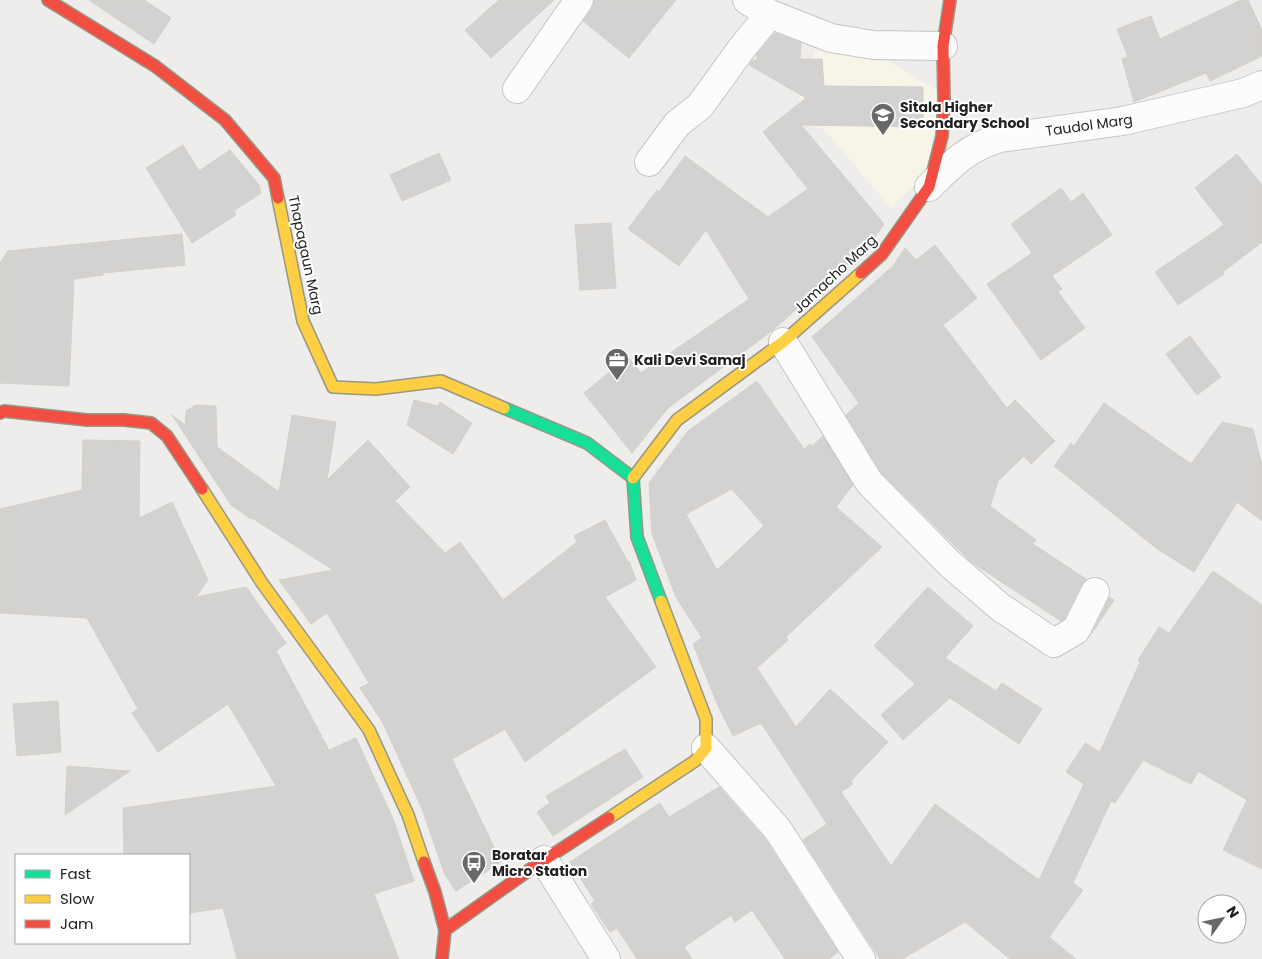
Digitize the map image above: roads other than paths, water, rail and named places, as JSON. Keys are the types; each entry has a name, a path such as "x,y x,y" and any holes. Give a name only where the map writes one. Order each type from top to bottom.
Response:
{"street":[{"name":"Thapagaun Marg","path":"48,0 155,66 225,120 274,178 303,320 333,387 376,389 441,381 587,443 633,478"},
{"path":"517,89 579,0"},
{"path":"747,0 770,14 831,38 873,45 942,46"},
{"name":"Jamacho Marg","path":"633,478 677,420 783,342 882,254 929,187 942,136 944,100 942,46 950,0"},
{"path":"649,162 677,124 700,106 742,48 770,14"},
{"name":"Taudol Marg","path":"929,187 955,161 984,142 1000,138 1123,121 1243,93 1262,84"},
{"path":"783,342 869,482 950,564 1000,608 1054,643 1076,630 1095,592"},
{"path":"0,413 151,423 166,436 189,468 262,583 369,730 408,814 434,892 445,930 442,959"},
{"path":"445,930 544,860 695,761 706,748 706,720 637,537 633,478"},
{"path":"706,748 778,830 861,959"},
{"path":"544,860 606,959"}],"place":[{"name":"Sitala Higher Secondary School","path":"883,136"},
{"name":"Kali Devi Samaj","path":"617,381"},
{"name":"Boratar Micro Station","path":"474,884"}]}
